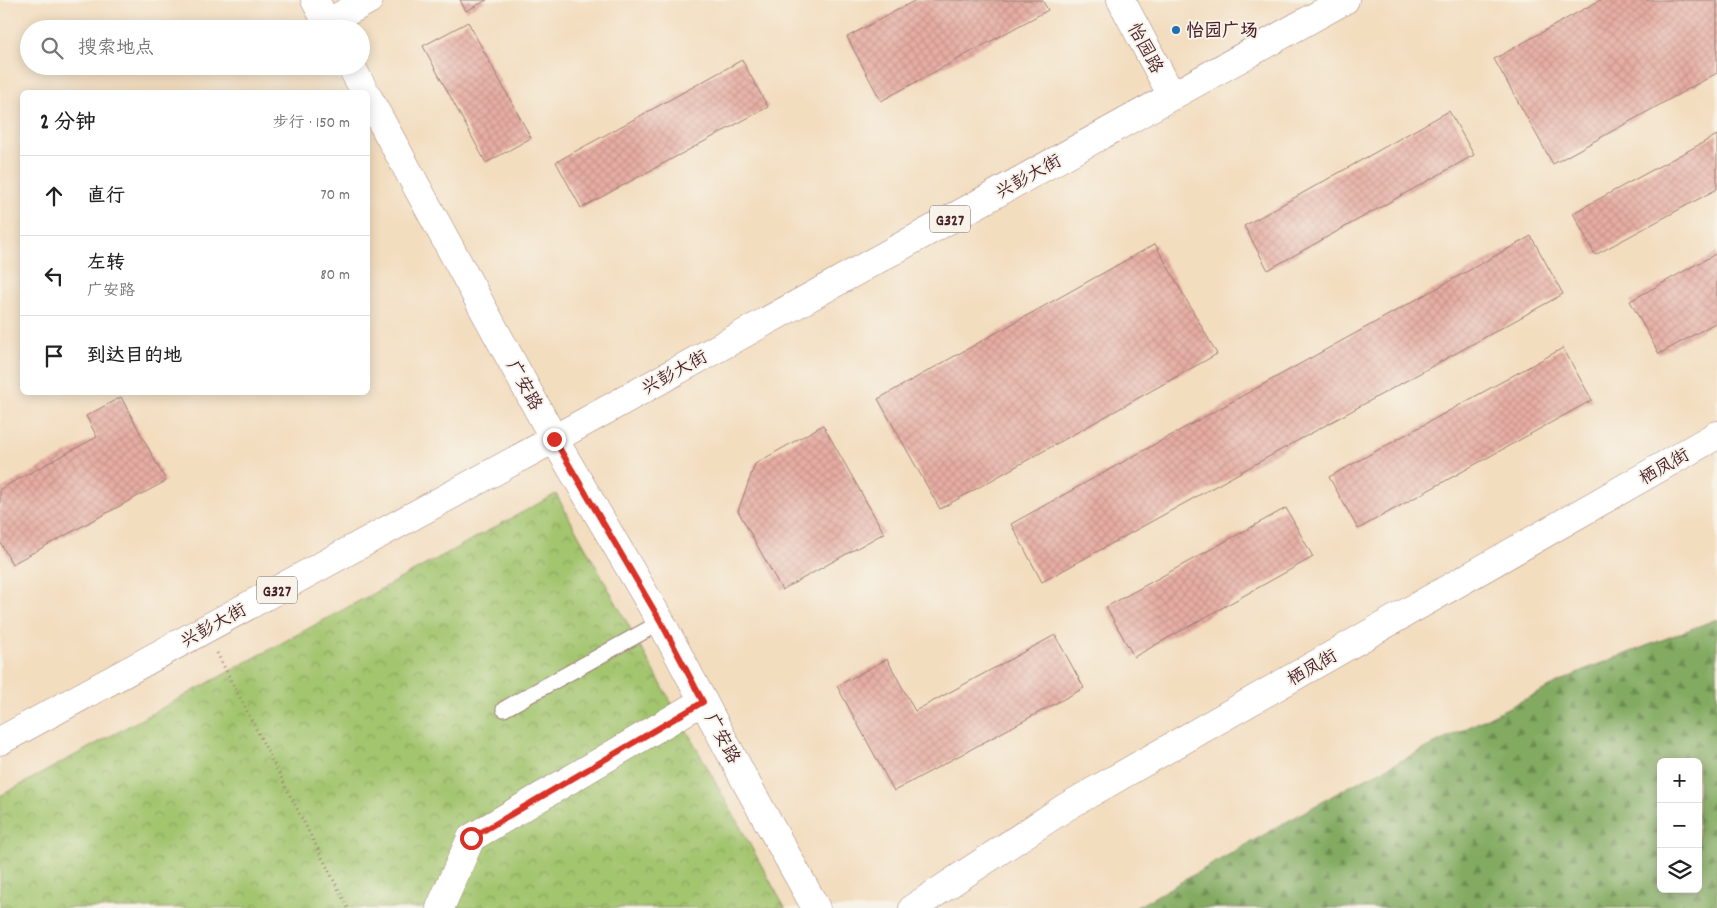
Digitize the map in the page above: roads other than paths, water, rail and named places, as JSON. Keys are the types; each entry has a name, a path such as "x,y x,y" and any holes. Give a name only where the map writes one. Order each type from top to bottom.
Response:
{"main road":[{"path":"324,17 369,0"},
{"name":"怡园路","path":"1121,0 1172,96"},
{"name":"兴彭大街","path":"0,741 554,439 1346,0"},
{"path":"356,75 364,90"},
{"name":"广安路","path":"370,101 554,439 661,622 816,908"},
{"name":"栖凤街","path":"914,908 1066,807 1717,436"},
{"path":"440,908 471,838 703,702"}],"lane":[{"path":"504,709 661,622"}],"place":[{"name":"怡园广场","path":"1176,30"}]}
